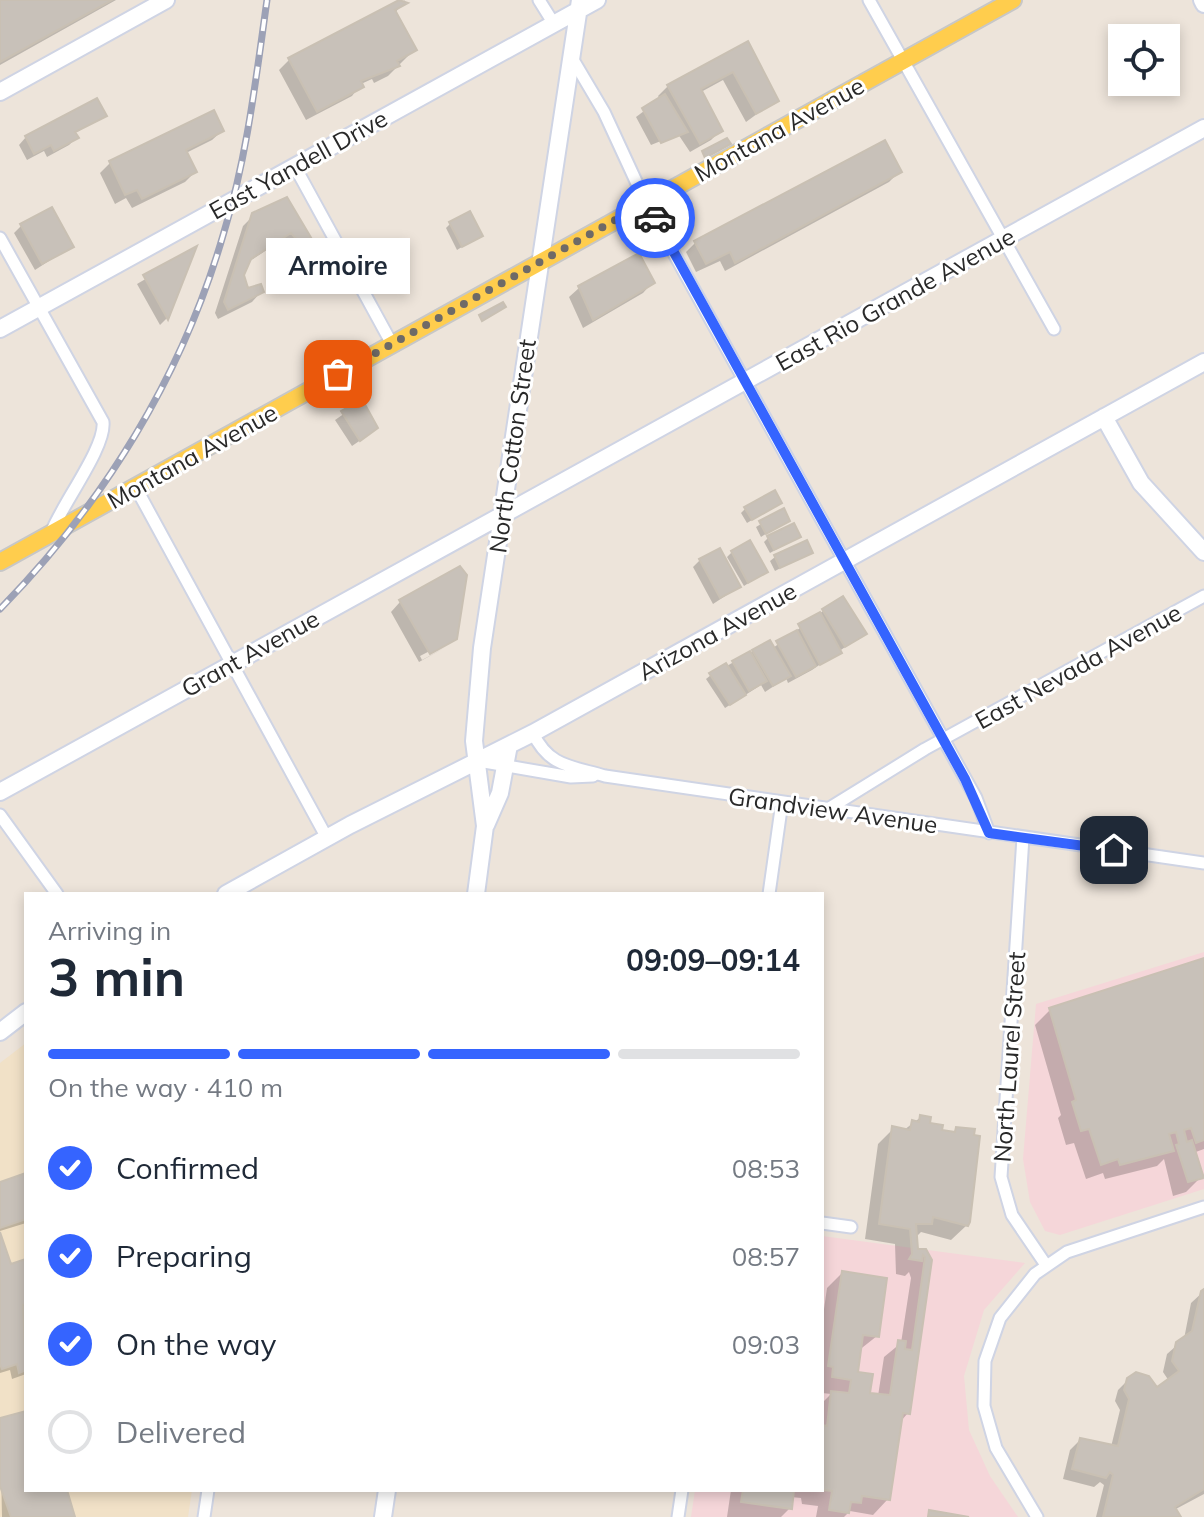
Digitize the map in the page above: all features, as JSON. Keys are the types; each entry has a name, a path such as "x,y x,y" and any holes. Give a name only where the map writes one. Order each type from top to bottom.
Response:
{"main road":[{"path":"0,92 166,0"},
{"name":"East Yandell Drive","path":"0,329 554,24 579,5 597,0"},
{"name":"Montana Avenue","path":"0,562 1013,0"},
{"name":"North Cotton Street","path":"476,892 485,826 474,723 579,5"},
{"path":"554,24 572,58"},
{"name":"East Rio Grande Avenue","path":"502,516 1204,128"},
{"name":"Arizona Avenue","path":"230,892 327,838 533,733 1204,362"},
{"path":"1104,417 1141,483 1204,552"},
{"name":"Grant Avenue","path":"0,792 502,516"},
{"path":"485,826 500,793 509,745"},
{"path":"0,1032 24,1014"},
{"path":"383,1517 387,1492"}],"street":[{"path":"539,0 554,24"},
{"path":"869,0 1054,329"},
{"path":"572,58 604,112 646,203 976,798 989,833"},
{"path":"294,165 392,344"},
{"path":"0,238 103,422 104,432 51,534"},
{"path":"136,488 327,838"},
{"name":"East Nevada Avenue","path":"828,809 944,740 1204,596"},
{"name":"Grandview Avenue","path":"533,733 541,749 554,761 605,776 1204,863"},
{"name":"Grandview Avenue","path":"478,761 571,777 605,776"},
{"path":"769,892 782,802"},
{"path":"0,815 56,892"},
{"name":"North Laurel Street","path":"1023,837 1001,1177 1012,1215 1046,1265"},
{"path":"1037,1517 996,1448 988,1428 983,1385 985,1361 1000,1318 1020,1289 1046,1265 1067,1252 1204,1207"},
{"path":"824,1223 851,1227"},
{"path":"204,1517 208,1492"},
{"path":"678,1517 682,1492"}],"shaded area":[{"path":"1204,952 1204,1189 1060,1235 1045,1231 1030,1202 1023,1159 1036,1004"},
{"path":"24,1045 24,1492 192,1492 188,1517 0,1517 0,1063"},
{"path":"824,1236 1025,1263 984,1310 964,1376 969,1430 990,1476 1018,1517 691,1517 695,1492 824,1492"}],"building":[{"path":"0,0 112,0 0,62"},
{"path":"399,0 408,3 395,10 417,50 397,61 400,66 361,81 364,87 317,112 288,58"},
{"path":"748,41 779,101 756,114 733,72 701,89 723,131 700,144 667,85"},
{"path":"665,94 688,132 661,143 642,108"},
{"path":"97,98 107,116 75,132 79,138 54,151 51,145 34,154 25,136"},
{"path":"214,110 224,131 186,150 197,172 142,199 137,190 125,195 109,161"},
{"path":"727,138 731,144 705,158 702,151"},
{"path":"885,140 902,172 735,263 730,252 706,264 694,241"},
{"path":"287,197 313,241 303,247 291,233 251,259 244,275 248,288 261,284 264,292 228,310 224,302 252,213"},
{"path":"52,207 74,247 42,264 20,224"},
{"path":"470,211 483,236 462,247 449,222"},
{"path":"197,246 168,320 143,275"},
{"path":"639,253 655,283 593,320 578,286"},
{"path":"503,302 506,307 482,321 479,315"},
{"path":"362,399 378,428 360,441 341,411"},
{"path":"775,490 782,503 752,520 744,507"},
{"path":"784,508 790,521 766,534 759,521"},
{"path":"794,523 801,537 774,550 767,536"},
{"path":"750,540 768,572 748,583 731,551"},
{"path":"807,540 813,553 780,568 774,555"},
{"path":"720,548 741,587 720,598 699,559"},
{"path":"460,566 467,575 457,639 430,654 399,600"},
{"path":"843,596 867,634 845,647 822,609"},
{"path":"820,612 842,653 820,665 798,624"},
{"path":"797,630 816,666 796,677 776,641"},
{"path":"770,640 791,676 773,686 752,650"},
{"path":"750,651 767,681 749,691 732,661"},
{"path":"726,663 746,695 730,705 709,673"},
{"path":"1204,958 1204,1140 1196,1143 1191,1128 1184,1130 1187,1142 1192,1140 1204,1178 1188,1182 1176,1145 1179,1144 1176,1132 1169,1134 1174,1151 1120,1165 1118,1159 1101,1165 1089,1129 1081,1131 1072,1102 1076,1100 1049,1008"},
{"path":"920,1115 931,1117 930,1123 943,1125 942,1130 955,1132 956,1127 975,1129 974,1135 980,1136 970,1222 968,1226 933,1217 932,1224 916,1224 918,1249 926,1249 932,1260 910,1414 903,1413 890,1500 862,1496 861,1503 851,1502 849,1513 829,1510 832,1491 824,1490 824,1425 827,1426 831,1391 849,1393 851,1380 832,1377 833,1367 828,1366 842,1271 887,1278 879,1337 863,1335 858,1372 873,1374 870,1393 890,1395 898,1340 906,1341 905,1349 912,1350 925,1257 923,1255 922,1261 909,1259 912,1254 910,1229 879,1224 892,1126 910,1130 912,1120 919,1122"},
{"path":"24,1174 24,1220 0,1228 0,1182"},
{"path":"0,1232 11,1264 24,1260 24,1371 19,1373 17,1364 2,1369"},
{"path":"1204,1289 1204,1489 1175,1507 1181,1517 1103,1517 1113,1475 1110,1472 1106,1478 1072,1469 1080,1438 1118,1446 1129,1399 1124,1390 1127,1378 1136,1372 1149,1376 1157,1387 1179,1371 1172,1361 1176,1342 1192,1331"},
{"path":"24,1412 24,1492 68,1492 75,1517 11,1517 0,1486 0,1418"},
{"path":"743,1492 794,1492 792,1509 741,1502"},
{"path":"929,1510 969,1517 928,1517"}],"railway":[{"path":"0,609 38,568 106,481 163,386 186,336 207,285 239,175 267,0"}],"way so far":[{"path":"338,374 646,203 655,218"}],"place":[{"name":"Armoire","path":"338,374"}],"route":[{"path":"655,218 965,779 989,833 1114,850"}]}
